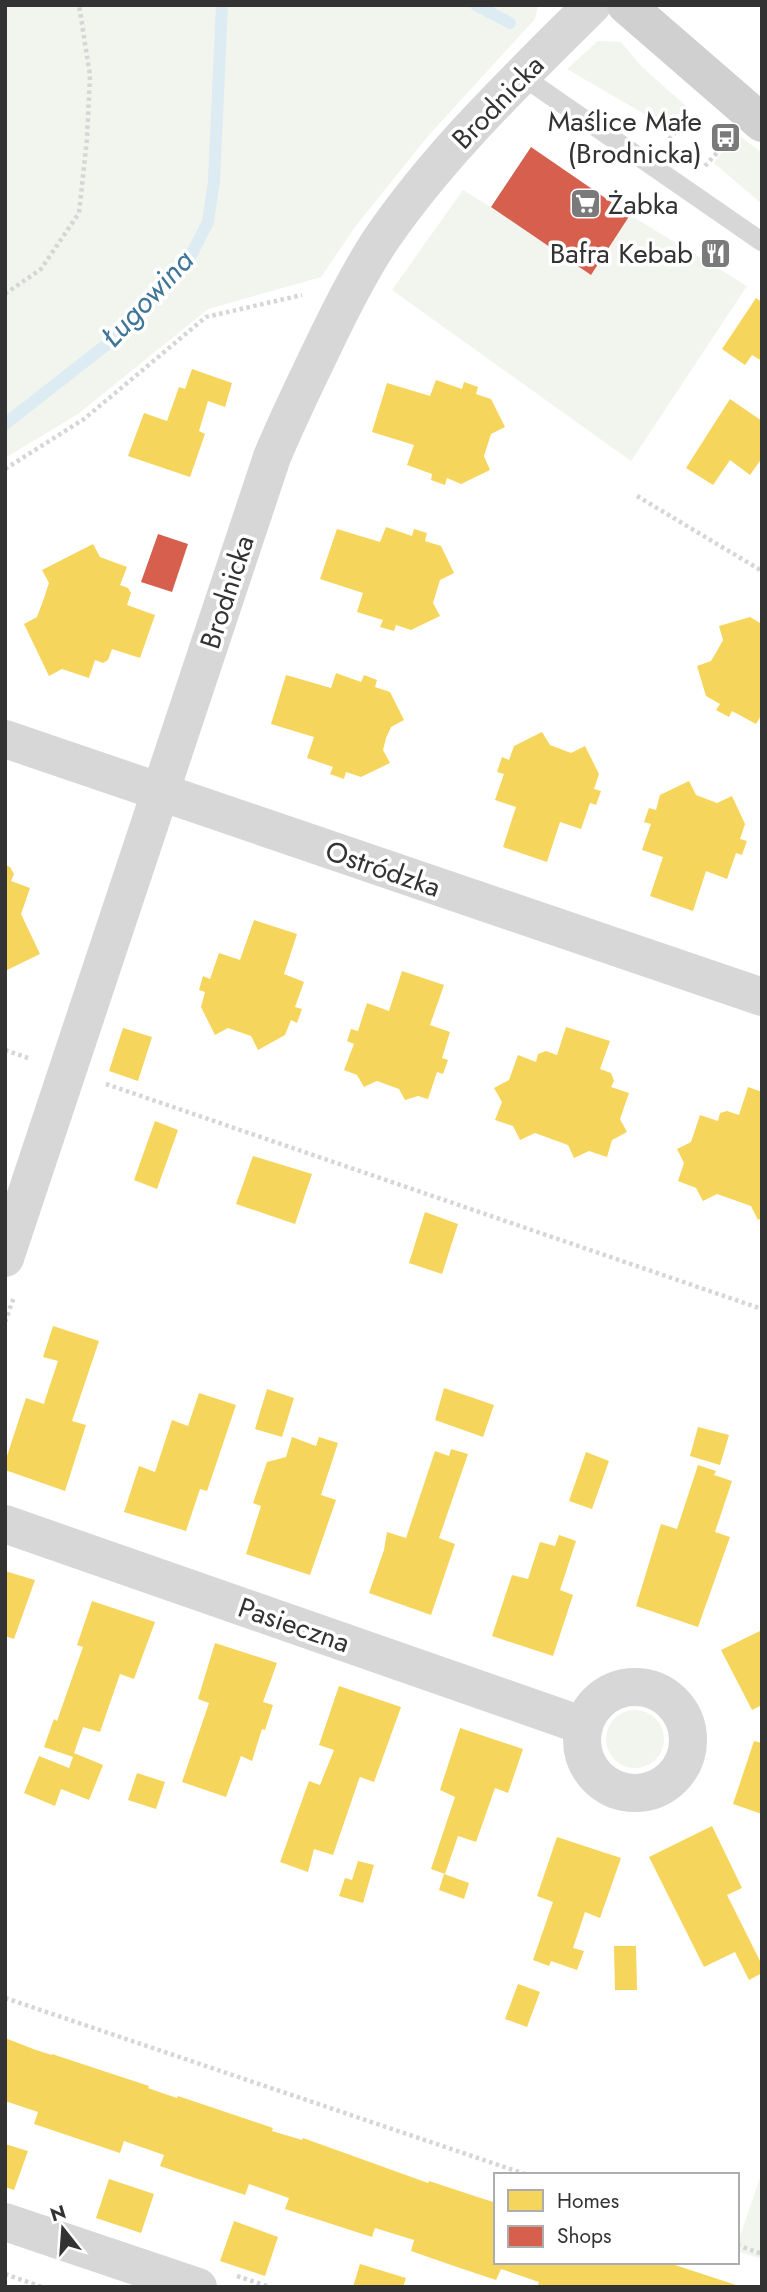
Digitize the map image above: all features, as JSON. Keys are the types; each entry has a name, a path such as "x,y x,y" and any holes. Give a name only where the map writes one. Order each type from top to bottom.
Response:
{"street":[{"name":"Brodnicka","path":"5,1258 272,457 292,410 345,302 381,240 417,190 465,134 592,5"},
{"path":"626,5 746,131"},
{"name":"Ostródzka","path":"5,739 762,997"},
{"name":"Pasieczna","path":"5,1524 584,1726"},
{"path":"5,2221 198,2287"}],"lane":[{"path":"524,74 535,85 762,242"}],"path":[{"path":"5,294 41,269 79,213 90,75 79,5"},
{"path":"647,162 698,110"},
{"path":"685,189 746,131"},
{"path":"5,469 84,419 206,317 321,290 345,302"},
{"path":"637,496 762,571"},
{"path":"5,1050 762,1309"},
{"path":"5,1322 14,1297"},
{"path":"5,1998 522,2173"},
{"path":"739,2246 762,2254"},
{"path":"5,2274 42,2287"}],"shaded area":[{"path":"5,5 538,5 535,19 428,136 355,227 321,277 208,309 78,414 5,458"},
{"path":"598,41 621,42 642,67 687,107 665,126 567,69"},
{"path":"736,133 762,153 762,204 714,163"},
{"path":"463,190 590,274 630,215 747,286 631,461 392,290"},
{"path":"635,1710 651,1715 659,1723 664,1739 659,1755 651,1763 635,1768 619,1763 611,1755 606,1739 611,1723 619,1715"},
{"path":"762,2172 762,2259 739,2252 739,2239"}],"building: Homes":[{"path":"756,298 762,302 762,361 752,355 745,365 722,349"},
{"path":"192,369 232,383 225,407 208,401 199,431 205,434 190,477 128,456 144,413 167,421 179,387 185,389"},
{"path":"436,380 462,389 464,382 478,387 476,394 491,399 505,427 491,434 484,456 490,470 461,484 447,478 445,485 431,480 432,474 407,465 414,445 372,432 387,383 430,396"},
{"path":"730,399 762,421 762,458 750,475 730,460 713,485 686,468"},
{"path":"386,527 412,536 414,529 427,533 425,541 441,546 454,573 440,580 433,603 440,616 411,630 396,625 394,631 380,627 383,620 357,612 363,593 320,579 337,529 380,542"},
{"path":"93,544 100,557 127,567 120,585 128,588 131,593 127,605 155,615 140,658 112,649 108,660 103,663 95,660 89,678 62,669 49,676 24,624 37,617 49,583 42,570"},
{"path":"750,617 762,624 762,714 756,724 732,711 729,717 716,710 720,704 706,696 697,666 711,661 717,651 723,640 719,626"},
{"path":"336,673 361,682 364,675 377,680 375,687 390,692 404,720 391,727 386,738 383,750 390,763 361,777 346,772 344,779 330,774 333,767 307,758 314,737 271,724 286,675 331,688"},
{"path":"542,732 550,745 571,753 585,746 599,774 594,789 601,791 596,805 590,803 581,829 560,822 547,862 503,847 516,807 495,800 504,774 497,772 502,757 509,760 514,746"},
{"path":"689,781 696,795 717,803 732,796 745,824 740,839 747,841 742,855 736,853 727,879 706,871 693,911 650,896 663,857 642,850 651,824 644,822 649,808 656,810 660,795"},
{"path":"5,865 10,867 14,874 11,881 30,888 21,914 40,954 5,971"},
{"path":"254,920 297,934 284,974 304,982 295,1007 302,1009 297,1023 291,1020 285,1035 258,1050 251,1036 228,1028 215,1035 201,1007 205,992 199,990 203,976 210,979 219,953 240,960"},
{"path":"402,971 444,985 430,1025 450,1032 442,1058 448,1060 443,1074 437,1072 428,1099 418,1096 405,1100 399,1089 377,1081 364,1087 357,1075 344,1070 354,1044 347,1041 351,1029 358,1031 367,1003 389,1011"},
{"path":"566,1027 610,1041 600,1069 611,1073 614,1081 611,1087 629,1093 620,1119 627,1132 612,1140 607,1157 589,1151 574,1158 568,1145 535,1133 520,1140 513,1126 495,1120 502,1102 494,1088 509,1080 518,1055 536,1062 538,1054 546,1051 557,1055"},
{"path":"123,1028 152,1037 138,1081 109,1071"},
{"path":"748,1087 762,1092 762,1218 758,1220 751,1206 717,1194 703,1201 696,1188 678,1181 684,1163 677,1149 691,1142 700,1115 718,1121 720,1113 727,1111 739,1115"},
{"path":"155,1121 178,1130 157,1189 134,1180"},
{"path":"253,1156 312,1174 295,1224 236,1204"},
{"path":"425,1212 458,1224 442,1274 409,1263"},
{"path":"53,1326 99,1341 72,1421 86,1425 65,1491 5,1470 5,1462 26,1398 44,1404 58,1361 43,1357"},
{"path":"444,1388 494,1405 483,1437 435,1420"},
{"path":"267,1389 294,1398 282,1437 255,1429"},
{"path":"199,1393 236,1405 207,1491 200,1489 186,1531 124,1512 139,1466 155,1472 172,1420 188,1426"},
{"path":"698,1427 729,1435 720,1465 690,1456"},
{"path":"292,1437 316,1446 319,1437 338,1443 321,1495 336,1500 310,1575 246,1554 261,1506 253,1503 267,1462 286,1457"},
{"path":"451,1449 468,1454 439,1538 455,1544 431,1615 369,1593 384,1550 387,1532 406,1538 435,1451 449,1456"},
{"path":"586,1452 609,1461 592,1509 569,1501"},
{"path":"698,1465 716,1471 714,1475 732,1481 715,1532 730,1537 698,1627 636,1606 661,1524 677,1529"},
{"path":"559,1535 576,1541 560,1590 573,1595 553,1656 492,1636 512,1575 528,1579 540,1542 555,1546"},
{"path":"5,1571 35,1580 14,1639 5,1636"},
{"path":"92,1601 155,1622 134,1679 120,1674 100,1732 83,1727 74,1753 103,1765 89,1800 61,1789 55,1806 24,1793 39,1756 69,1768 73,1757 44,1747 54,1719 57,1721 83,1647 77,1645"},
{"path":"762,1630 762,1705 752,1710 721,1650"},
{"path":"215,1643 277,1663 263,1702 273,1705 265,1730 262,1729 252,1761 241,1756 226,1797 182,1782 209,1703 198,1699"},
{"path":"339,1686 401,1707 374,1782 360,1777 359,1779 333,1855 314,1849 308,1872 280,1862 309,1781 320,1785 334,1750 319,1745"},
{"path":"460,1728 523,1749 508,1793 495,1788 476,1842 458,1836 445,1874 431,1869 455,1797 440,1790"},
{"path":"754,1741 762,1743 762,1814 733,1804"},
{"path":"137,1773 165,1782 156,1809 128,1800"},
{"path":"712,1826 742,1888 727,1895 762,1965 762,1973 749,1980 735,1952 704,1967 649,1857"},
{"path":"557,1837 621,1858 600,1918 585,1912 573,1948 584,1951 577,1970 551,1961 549,1966 533,1960 553,1902 537,1896"},
{"path":"358,1861 374,1865 363,1903 339,1896 345,1878 352,1880"},
{"path":"444,1874 469,1883 464,1899 439,1890"},
{"path":"614,1946 636,1946 637,1990 615,1990"},
{"path":"518,1984 540,1992 527,2027 505,2019"},
{"path":"5,2038 149,2086 148,2088 162,2093 273,2128 272,2131 302,2140 303,2138 428,2183 429,2181 494,2202 494,2264 672,2264 742,2287 537,2287 539,2282 501,2269 496,2280 411,2251 414,2240 375,2228 372,2237 285,2209 289,2198 249,2184 245,2195 160,2166 164,2155 124,2141 120,2153 34,2124 38,2112 5,2101"},
{"path":"5,2144 28,2151 14,2190 5,2187"},
{"path":"109,2179 154,2194 141,2233 96,2218"},
{"path":"234,2221 278,2237 265,2276 220,2261"},
{"path":"360,2264 406,2278 403,2287 353,2287"}],"building: Shops":[{"path":"531,147 630,215 591,275 491,207"},
{"path":"158,534 188,544 172,592 141,582"}],"waterway":[{"name":"Ługowina","path":"5,424 106,345 188,261 208,222 214,181 222,5"},
{"path":"476,5 510,23"}],"place":[{"name":"Maślice Małe (Brodnicka)","path":"725,137"},
{"name":"Żabka","path":"585,204"},
{"name":"Bafra Kebab","path":"716,253"}]}
